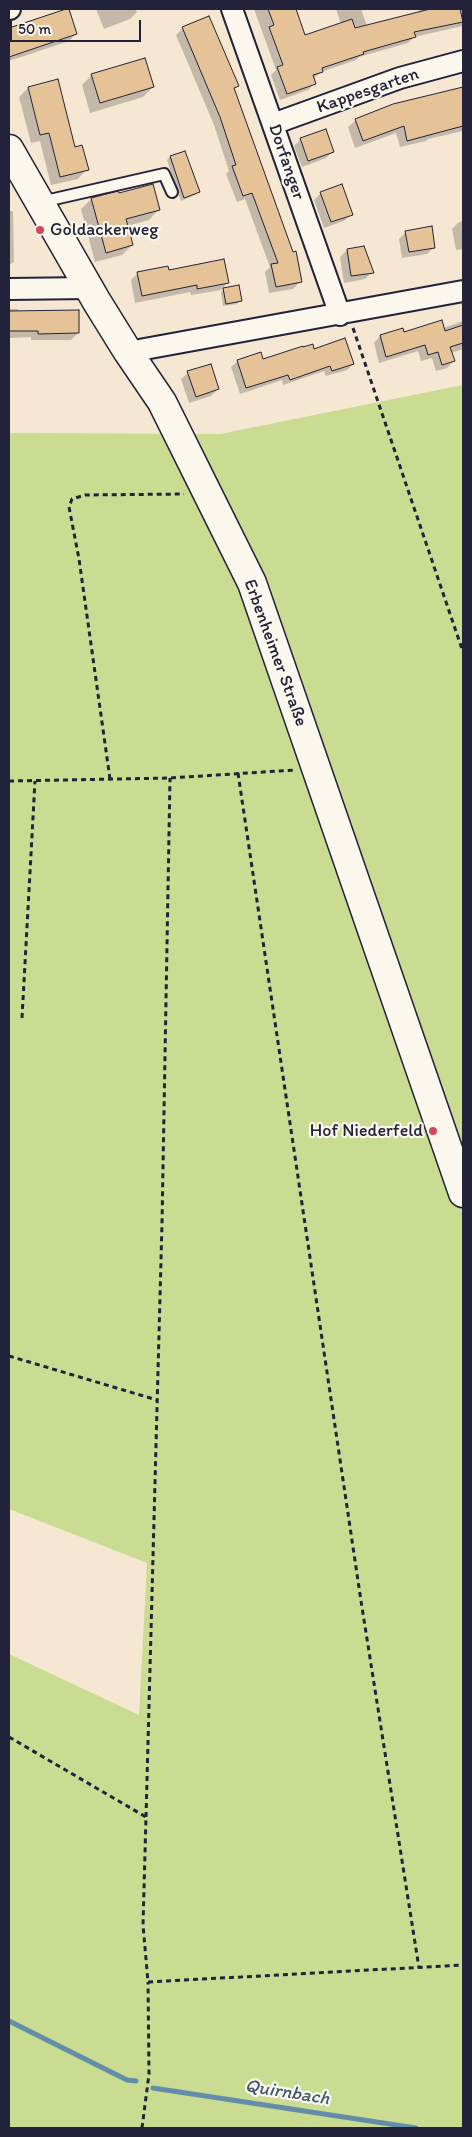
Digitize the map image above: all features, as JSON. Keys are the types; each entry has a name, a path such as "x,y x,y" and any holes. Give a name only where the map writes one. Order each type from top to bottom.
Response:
{"street":[{"name":"Dorfanger","path":"232,9 344,314"},
{"name":"Kappesgarten","path":"273,124 400,78 463,61"},
{"name":"Erbenheimer Straße","path":"9,149 89,288 128,352 162,402 252,583 463,1193"},
{"path":"9,289 89,288"},
{"path":"128,352 463,291"}],"lane":[{"path":"40,203 164,174 172,192"}],"path":[{"path":"344,314 463,652"},
{"path":"110,779 79,559 69,507 72,499 85,495 208,494"},
{"path":"9,781 170,778 316,769"},
{"path":"238,773 359,1592 418,1968"},
{"path":"142,2128 149,2074 148,1982 143,1925 157,1400 170,778"},
{"path":"22,1018 35,781"},
{"path":"9,1356 157,1400"},
{"path":"9,1736 146,1816"},
{"path":"148,1982 463,1965"}],"green space":[{"path":"463,385 463,2128 9,2128 9,1654 139,1715 147,1563 9,1509 9,433 220,434"}],"building":[{"path":"69,9 77,34 9,57 9,28"},
{"path":"268,9 296,9 305,35 352,19 355,28 430,9 460,9 463,22 414,32 416,37 363,52 364,54 322,68 323,72 313,75 316,84 287,94 277,67 283,65 269,27 274,25"},
{"path":"209,16 239,86 234,88 293,252 296,251 302,282 276,287 271,264 278,263 252,193 243,196 232,166 236,165 220,117 182,27"},
{"path":"145,58 154,87 100,103 91,74"},
{"path":"58,79 75,147 82,145 89,170 60,177 49,133 40,135 28,87"},
{"path":"463,87 463,126 407,141 404,126 363,141 355,119 393,104"},
{"path":"326,129 334,152 308,161 300,138"},
{"path":"185,151 200,192 184,198 170,156"},
{"path":"153,184 160,210 126,219 133,245 106,253 91,198"},
{"path":"342,184 353,215 331,222 320,192"},
{"path":"432,226 435,248 409,252 405,231"},
{"path":"364,246 374,273 351,276 347,249"},
{"path":"224,259 229,283 197,289 197,285 142,296 137,272 168,266 169,270"},
{"path":"239,285 242,301 226,304 223,288"},
{"path":"79,310 79,333 38,334 38,331 9,331 9,311"},
{"path":"442,320 445,331 463,325 463,343 450,347 455,361 442,365 438,352 428,355 425,345 386,357 380,335 403,328 404,332"},
{"path":"345,338 354,364 332,371 330,366 290,380 288,375 246,388 237,360 261,352 263,359 313,344 314,349"},
{"path":"211,364 219,389 196,397 187,371"}],"waterway":[{"name":"Quirnbach","path":"9,2021 127,2080 136,2081"},
{"name":"Quirnbach","path":"153,2088 416,2128"}],"place":[{"name":"Goldackerweg","path":"40,230"},
{"name":"Hof Niederfeld","path":"433,1131"}]}
